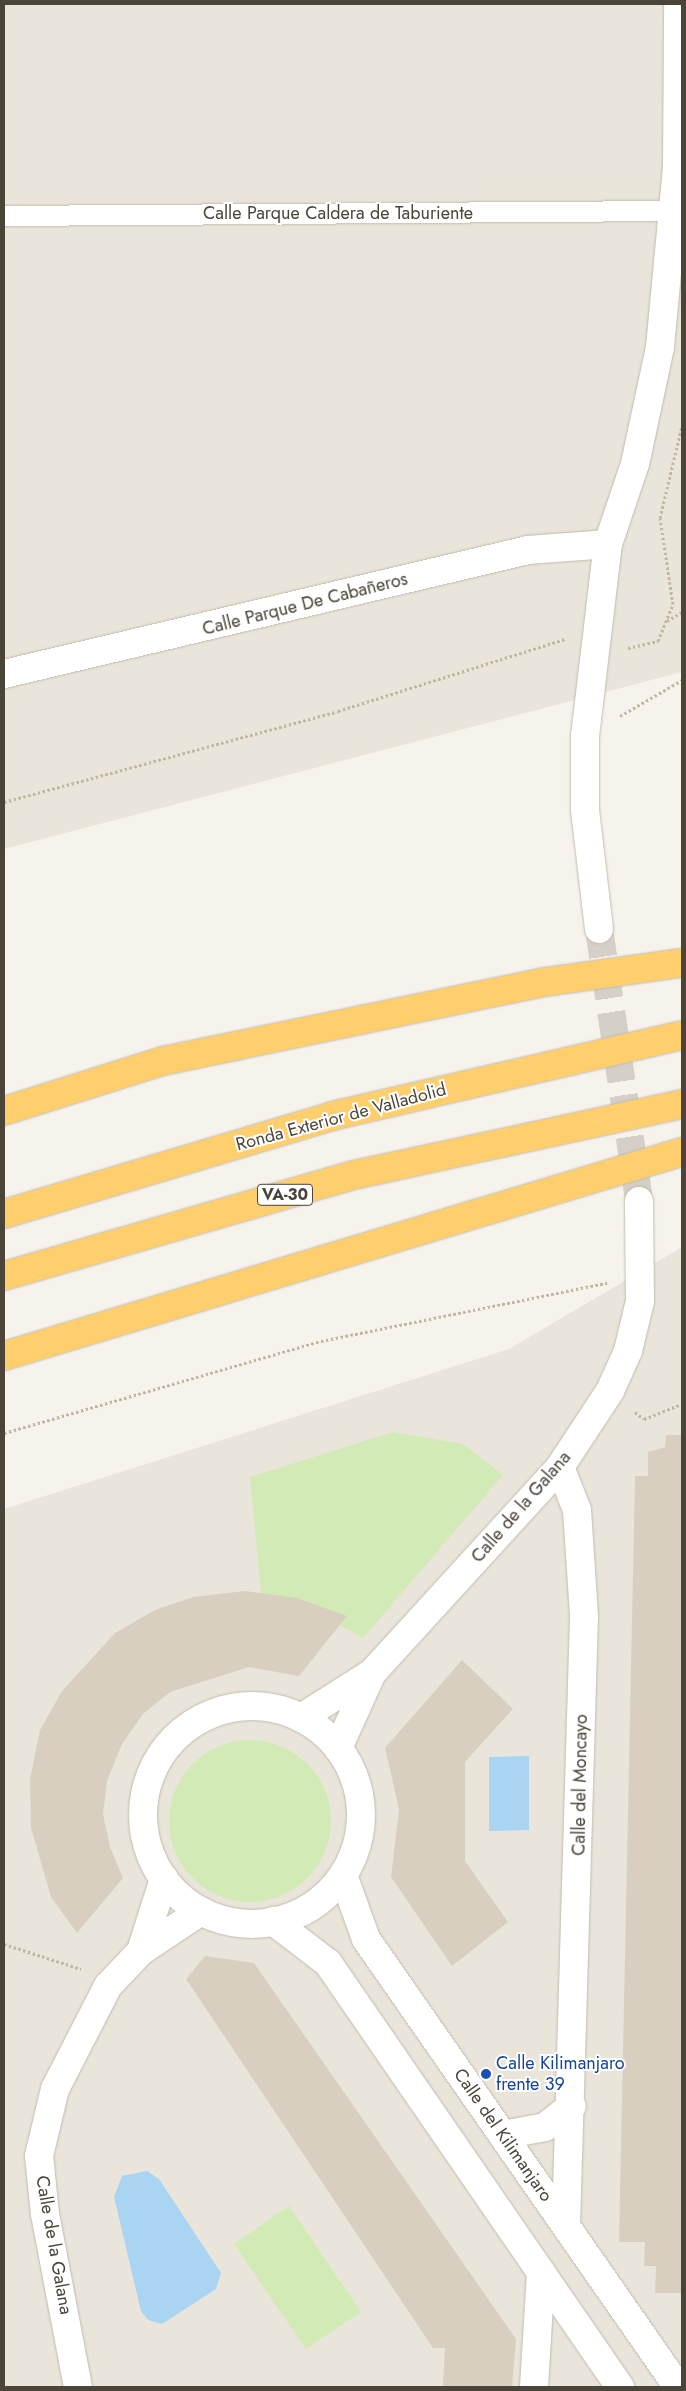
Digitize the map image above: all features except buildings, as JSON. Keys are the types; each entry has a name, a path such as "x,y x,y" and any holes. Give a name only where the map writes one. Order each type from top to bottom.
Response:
{"highway":[{"path":"4,1111 163,1061 546,982 682,963"},
{"name":"Ronda Exterior de Valladolid","path":"4,1214 332,1116 682,1035"},
{"name":"VA-30","path":"4,1276 354,1175 682,1104"},
{"path":"4,1356 682,1152"}],"street":[{"path":"598,929 585,809 585,736 594,634 608,544 635,464 660,347 677,167 678,4"},
{"name":"Calle Parque De Cabañeros","path":"4,674 528,550 608,544"},
{"name":"Calle de la Galana","path":"301,1718 372,1673 560,1467 610,1391 628,1351 642,1276 639,1201"},
{"name":"Calle del Moncayo","path":"560,1467 577,1510 584,1616 572,2106 566,2226"},
{"name":"Calle de la Galana","path":"338,1748 372,1673"},
{"path":"259,1706 301,1718 338,1748 352,1772 361,1809 358,1840 343,1875 311,1907 274,1921 225,1921 201,1911 164,1879 150,1853 143,1812 148,1780 170,1744 197,1721 233,1708 259,1706"},
{"name":"Calle del Kilimanjaro","path":"343,1875 366,1939 678,2387"},
{"name":"Calle de la Galana","path":"141,1951 164,1879"},
{"name":"Calle de la Galana","path":"78,2387 45,2214 39,2156 55,2089 85,2024 108,1986 141,1951 201,1911"},
{"path":"274,1921 328,1963 620,2387"},
{"path":"503,2136 545,2127 572,2106"},
{"path":"534,2387 541,2272"}],"lane":[{"name":"Calle Parque Caldera de Taburiente","path":"4,216 672,211"}],"path":[{"path":"4,802 338,711 554,640 594,634 627,648 658,640 673,604 660,518 682,426"},
{"path":"666,621 682,612"},
{"path":"585,736 682,680"},
{"path":"4,1433 321,1341 642,1276"},
{"path":"610,1391 644,1419 682,1404"},
{"path":"4,1944 84,1970 90,1963"}],"shaded area":[{"path":"4,4 682,4 682,672 4,849"},
{"path":"682,1247 682,2387 4,2387 4,1509 509,1349"}],"green space":[{"path":"393,1432 463,1444 503,1475 363,1638 340,1625 347,1616 261,1593 250,1477"},
{"path":"250,1740 281,1746 307,1764 325,1790 331,1821 325,1852 307,1878 281,1896 250,1902 219,1896 193,1878 175,1852 169,1821 175,1790 193,1764 219,1746"},
{"path":"289,2206 361,2312 306,2349 234,2244"}],"water":[{"path":"529,1756 529,1830 489,1831 489,1757"},
{"path":"147,2171 159,2179 221,2273 216,2289 162,2324 148,2320 141,2311 114,2197 122,2176"}],"tunnel":[{"path":"599,929 639,1201"}],"place":[{"name":"Calle Kilimanjaro frente 39","path":"486,2074"}]}
